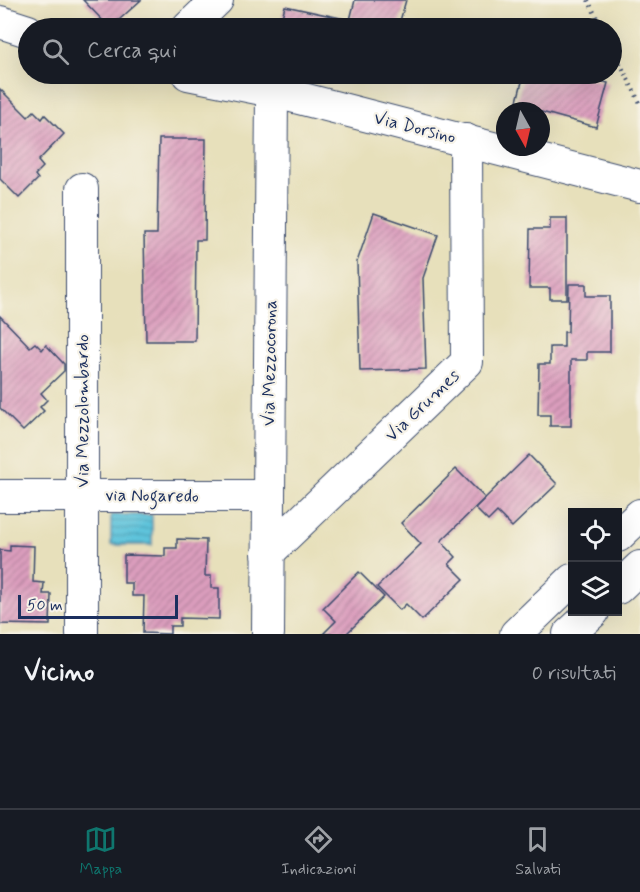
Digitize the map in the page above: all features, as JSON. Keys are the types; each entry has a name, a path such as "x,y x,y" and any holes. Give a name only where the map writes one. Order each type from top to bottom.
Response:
{"street":[{"path":"198,18 217,0"},
{"path":"0,22 18,28"},
{"name":"Via Dorsino","path":"237,84 466,140 640,186"},
{"name":"Via Mezzocorona","path":"268,634 267,496 272,91"},
{"name":"Via Grumes","path":"268,553 467,362 466,140"},
{"name":"Via Mezzolombardo","path":"82,189 82,634"},
{"name":"via Nogaredo","path":"0,496 82,494 267,496"},
{"path":"622,532 640,515"},
{"path":"622,584 640,567"},
{"path":"516,634 568,585"},
{"path":"569,634 589,616"}],"path":[{"path":"588,0 597,18"},
{"path":"622,67 640,103"}],"water":[{"path":"111,515 152,515 152,545 111,545"}],"building":[{"path":"83,0 141,0 121,18 100,18"},
{"path":"355,0 406,0 401,18 350,18"},
{"path":"285,6 341,18 282,18"},
{"path":"521,84 608,84 596,127 550,114 550,102 517,102"},
{"path":"0,89 28,117 34,111 42,119 45,115 64,134 38,161 43,167 35,175 38,179 19,198 0,179"},
{"path":"159,139 206,139 205,240 196,240 195,341 146,341 144,234 157,234"},
{"path":"374,213 438,235 423,278 426,369 360,371 357,262"},
{"path":"550,218 567,218 567,299 550,299 550,288 529,288 530,229 550,229"},
{"path":"569,284 586,284 586,296 610,296 610,352 587,352 587,360 571,360 571,426 550,426 550,415 538,415 539,364 550,364 550,347 564,347 564,332 568,332"},
{"path":"0,316 30,347 35,343 42,350 46,345 64,364 64,371 41,393 47,400 40,407 44,411 23,431 0,408"},
{"path":"529,455 557,484 512,527 497,512 488,521 475,508"},
{"path":"456,469 485,498 441,541 456,557 449,564 464,579 422,620 406,604 400,610 377,587 421,544 401,523"},
{"path":"177,539 206,540 205,576 211,576 211,588 219,588 219,619 180,618 180,626 170,626 170,634 143,633 144,596 132,596 132,583 124,583 124,555 165,556 165,548 177,548"},
{"path":"10,545 34,546 33,582 44,583 43,594 51,594 50,625 0,624 0,550 10,551"},
{"path":"359,572 384,597 346,634 323,634 336,621 323,608"}]}
